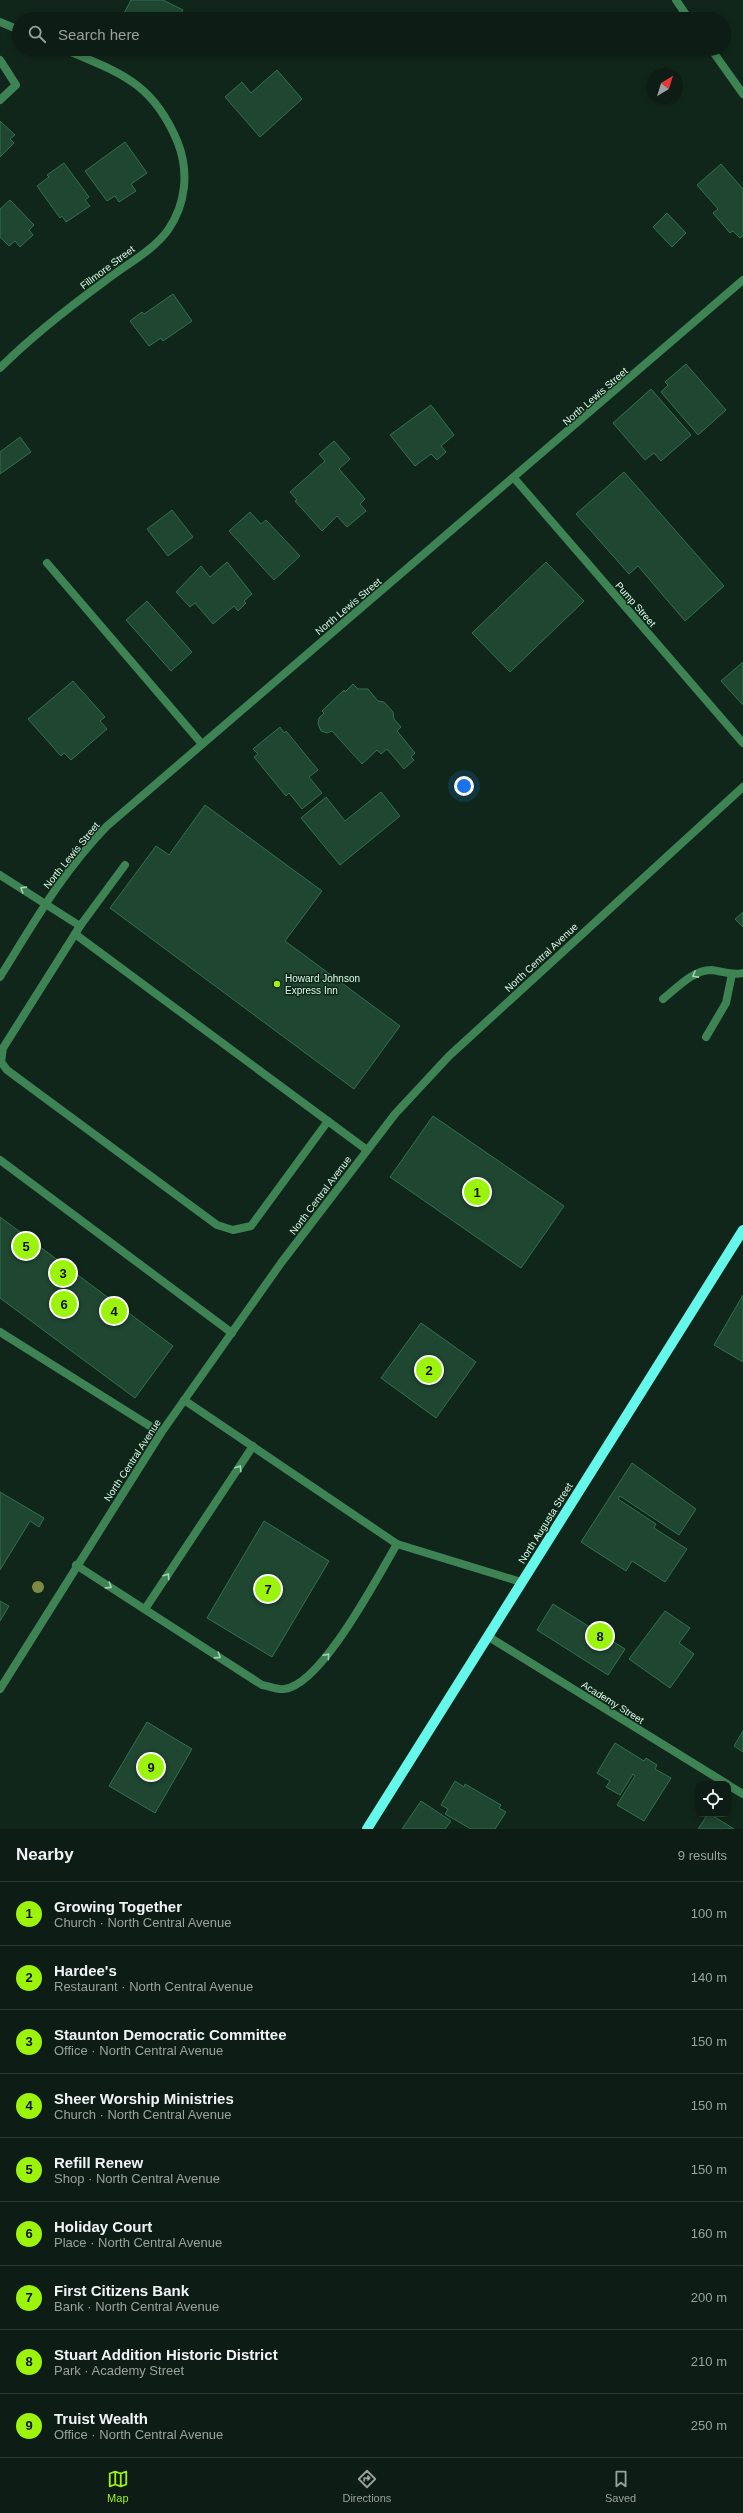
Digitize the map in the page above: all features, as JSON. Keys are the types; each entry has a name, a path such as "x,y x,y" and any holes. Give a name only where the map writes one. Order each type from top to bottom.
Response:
{"main road":[{"name":"North Augusta Street","path":"367,1829 489,1637 521,1582 741,1235"}],"street":[{"path":"676,0 685,12"},
{"path":"0,22 12,27"},
{"name":"Fillmore Street","path":"0,368 21,347 154,244 167,231 182,201 185,182 183,158 165,115 144,90 116,71 81,56"},
{"path":"716,56 743,94"},
{"path":"0,60 16,85 0,100"},
{"name":"North Lewis Street","path":"0,976 45,903 68,871 98,834 743,280"},
{"name":"Pump Street","path":"514,478 743,743"},
{"path":"47,563 202,744"},
{"name":"North Central Avenue","path":"0,1689 76,1565 161,1433 281,1263 394,1114 449,1056 743,787"},
{"path":"126,865 80,926 3,1048 1,1062 13,1075 217,1225 233,1230 251,1226 328,1121"},
{"path":"0,875 80,926"},
{"path":"75,934 367,1150"},
{"path":"663,999 696,973 711,970 732,974 743,973"},
{"path":"706,1037 726,1003 732,974"},
{"path":"0,1160 232,1333"},
{"path":"0,1332 161,1433"},
{"path":"184,1400 397,1544 521,1582"},
{"path":"145,1609 253,1446"},
{"path":"76,1565 262,1685 284,1689 303,1681 329,1654 397,1544"},
{"name":"Academy Street","path":"489,1637 722,1781"},
{"name":"Academy Street","path":"731,1786 743,1794"}],"building":[{"path":"131,0 163,0 183,10 182,12 125,12"},
{"path":"277,70 302,99 260,137 225,97 242,82 251,93"},
{"path":"0,121 15,135 10,139 14,143 0,157"},
{"path":"125,142 147,173 131,184 136,191 119,202 115,196 107,201 85,171"},
{"path":"64,163 89,197 85,200 90,206 66,222 62,216 60,218 37,186 49,177 47,175"},
{"path":"721,164 743,189 743,236 740,238 733,231 730,233 713,213 718,209 697,185"},
{"path":"10,200 34,225 29,230 33,235 20,247 15,241 9,246 0,237 0,209"},
{"path":"667,213 686,233 672,247 653,227"},
{"path":"173,294 192,321 163,341 161,338 149,346 130,321 142,312 144,314"},
{"path":"686,364 726,410 698,435 661,392 668,385 665,382"},
{"path":"651,389 691,435 661,461 654,453 645,460 613,423"},
{"path":"431,405 454,435 441,446 446,452 437,460 431,454 415,466 390,435"},
{"path":"20,437 31,452 0,474 0,452"},
{"path":"334,441 350,459 339,469 365,499 360,504 366,511 347,527 337,516 322,531 295,501 297,500 290,492 325,461 319,454"},
{"path":"624,472 724,586 685,621 638,566 629,574 576,514"},
{"path":"172,510 193,537 168,556 147,529"},
{"path":"250,512 261,524 266,520 300,556 274,580 229,531"},
{"path":"227,562 252,594 244,601 246,603 238,611 234,606 213,624 195,603 190,607 176,592 201,566 210,577"},
{"path":"546,562 584,601 510,672 472,633"},
{"path":"147,601 192,652 171,671 126,620"},
{"path":"743,662 743,705 721,681"},
{"path":"73,681 105,717 100,721 107,729 71,760 64,753 61,756 28,719"},
{"path":"353,684 358,689 368,689 378,701 384,702 393,712 394,719 401,727 397,731 415,753 411,757 414,760 404,769 387,749 381,754 377,750 362,764 332,731 327,733 321,731 318,724 319,718 324,713 322,711 344,690 345,692"},
{"path":"280,727 284,733 286,731 318,770 309,777 322,793 302,809 289,793 286,796 254,757 258,754 253,749"},
{"path":"381,792 400,816 340,865 301,818 326,797 345,821"},
{"name":"Howard Johnson Express Inn","path":"205,805 322,891 285,941 400,1026 354,1089 110,908 156,846 169,855"},
{"path":"743,912 743,927 735,919"},
{"path":"433,1116 564,1206 521,1268 390,1177"},
{"path":"0,1217 173,1346 135,1398 0,1298"},
{"path":"743,1295 743,1362 714,1345"},
{"path":"421,1323 476,1362 436,1418 381,1378"},
{"path":"632,1463 696,1509 679,1535 620,1496 618,1499 656,1524 654,1528 687,1549 665,1582 632,1561 626,1571 581,1542"},
{"path":"0,1492 44,1518 39,1527 30,1521 0,1570"},
{"path":"264,1521 329,1561 272,1657 207,1618"},
{"path":"0,1601 9,1606 0,1621"},
{"path":"553,1604 625,1649 608,1675 537,1630"},
{"path":"665,1611 690,1628 679,1643 694,1654 670,1688 629,1659"},
{"path":"147,1722 192,1749 155,1813 109,1786"},
{"path":"743,1731 743,1752 734,1746"},
{"path":"615,1743 644,1761 646,1758 657,1765 655,1769 671,1778 644,1821 617,1805 635,1776 633,1774 620,1795 606,1787 610,1781 597,1773"},
{"path":"455,1781 464,1787 465,1784 501,1805 499,1808 506,1812 495,1829 471,1829 445,1814 448,1809 441,1805"},
{"path":"421,1801 451,1821 445,1829 402,1829"},
{"path":"706,1817 715,1817 734,1829 698,1829"}],"place":[{"name":"Howard Johnson Express Inn","path":"277,984"},
{"name":"Growing Together","path":"477,1192"},
{"name":"Refill Renew","path":"26,1246"},
{"name":"Staunton Democratic Committee","path":"63,1273"},
{"name":"Holiday Court","path":"64,1304"},
{"name":"Sheer Worship Ministries","path":"114,1311"},
{"name":"Hardee's","path":"429,1370"},
{"name":"First Citizens Bank","path":"268,1589"},
{"name":"Stuart Addition Historic District","path":"600,1636"},
{"name":"Truist Wealth","path":"151,1767"}]}
